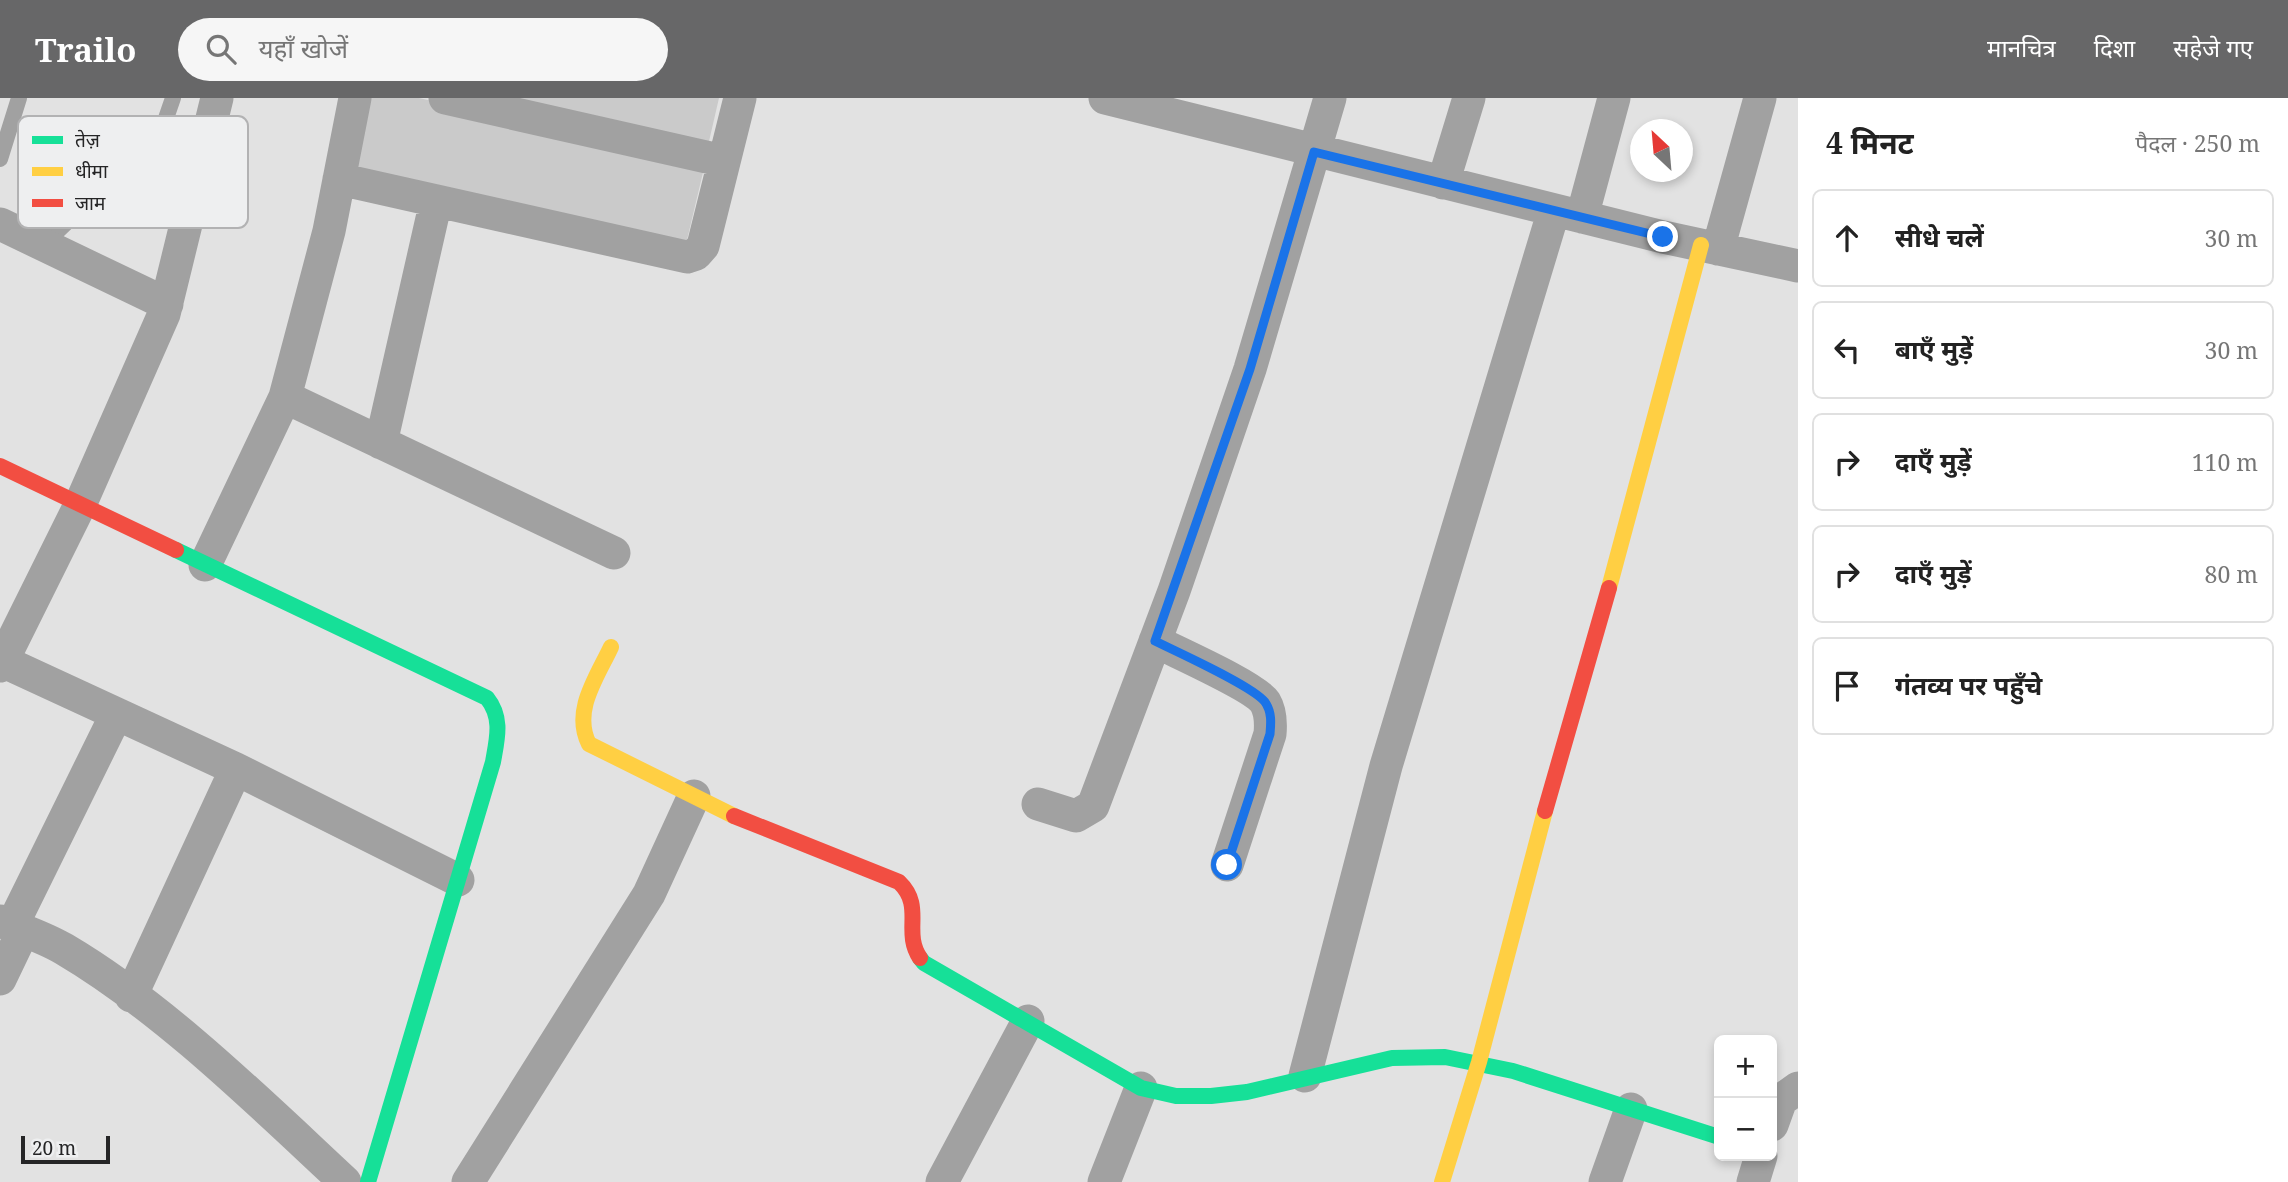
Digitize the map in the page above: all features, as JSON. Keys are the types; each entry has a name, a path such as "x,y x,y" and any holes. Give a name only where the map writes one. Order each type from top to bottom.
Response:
{"street":[{"path":"213,116 217,98"},
{"path":"445,98 724,161"},
{"path":"339,178 687,257 696,254 703,246 740,98"},
{"path":"1105,98 1568,214 1798,266"},
{"path":"1038,804 1076,816 1093,806 1155,641 1250,369 1330,98"},
{"path":"1443,183 1469,98"},
{"path":"1305,1076 1386,766 1568,214 1614,98"},
{"path":"1442,1182 1479,1062 1537,837 1598,628 1710,247 1760,98"},
{"path":"205,565 285,397 329,231 339,178 346,99"},
{"path":"381,443 436,201"},
{"path":"0,224 167,304"},
{"path":"185,228 167,304 80,505 1,662 236,769 458,880"},
{"path":"285,397 614,553"},
{"path":"0,466 487,698 497,709 499,726 493,762 368,1182"},
{"path":"1155,641 1249,690 1264,700 1271,715 1270,734 1227,865"},
{"path":"611,647 579,720 581,734 589,744 743,820 899,882 909,890 914,899 911,944 924,963 1141,1088 1176,1096 1231,1094 1371,1062 1426,1056 1479,1062 1714,1135"},
{"path":"0,979 12,926 116,715"},
{"path":"131,996 236,769"},
{"path":"468,1182 649,894 694,796"},
{"path":"12,926 63,948 131,996 231,1077 345,1182"},
{"path":"942,1182 1028,1021"},
{"path":"1104,1182 1141,1088"},
{"path":"1777,1111 1781,1100 1798,1088"},
{"path":"1605,1182 1632,1109"},
{"path":"1752,1182 1759,1161"}],"lane":[{"path":"0,159 19,98"},
{"path":"167,116 173,98"},
{"path":"43,245 61,228"}],"building":[{"path":"368,98 419,98 705,164 686,244 352,167"},
{"path":"475,98 719,98 707,150"}],"traffic: fast":[{"path":"176,550 487,698 495,713 498,729 493,762 368,1182"},
{"path":"920,958 924,963 1141,1088 1176,1096 1247,1092 1392,1058 1445,1057 1513,1071 1714,1135"}],"traffic: slow":[{"path":"1609,588 1701,245"},
{"path":"611,647 593,682 585,707 584,732 589,744 734,816"},
{"path":"1442,1182 1479,1062 1545,811"}],"traffic: jam":[{"path":"0,466 176,550"},
{"path":"1545,811 1609,588"},
{"path":"734,816 899,882 911,901 913,938 920,958"}],"route":[{"path":"1227,865 1270,734 1271,715 1264,700 1249,690 1155,641 1250,369 1314,152 1663,237"}]}
